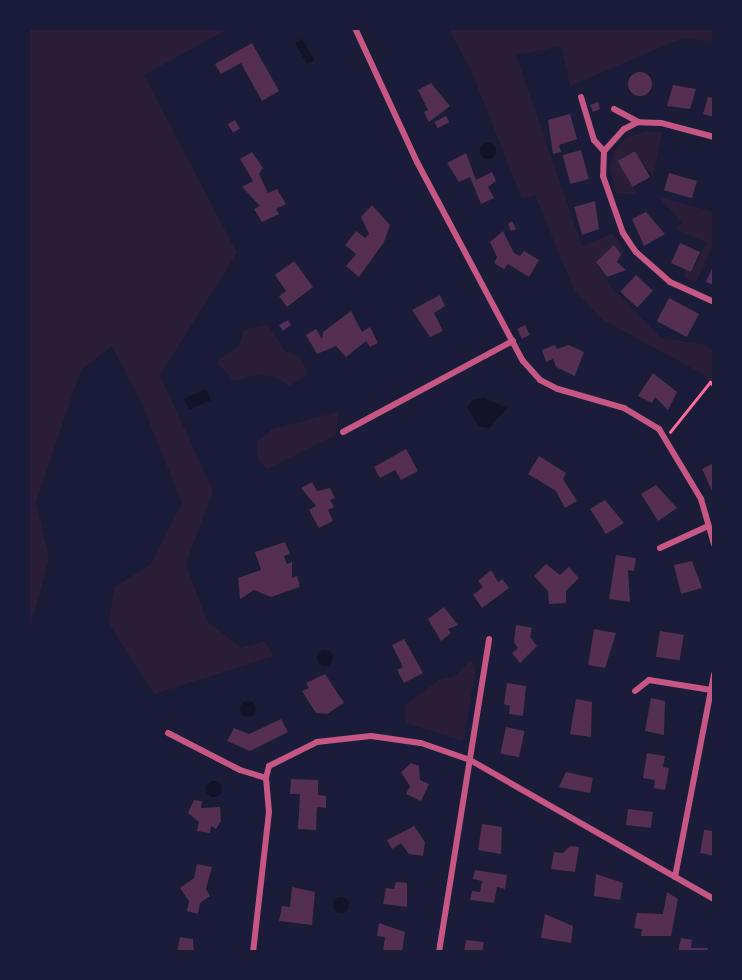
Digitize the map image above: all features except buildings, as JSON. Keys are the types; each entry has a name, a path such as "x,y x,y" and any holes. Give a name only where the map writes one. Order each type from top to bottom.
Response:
{"street":[{"path":"355,28 417,162 513,341 540,380 624,408 665,436 701,499 714,544"},
{"path":"581,97 594,140 604,151"},
{"path":"614,109 638,122 661,123 714,138"},
{"path":"638,122 624,129 604,151 603,176 623,233 636,252 670,282 714,302"},
{"path":"342,432 513,341"},
{"path":"660,548 708,526"},
{"path":"439,952 489,639"},
{"path":"675,877 714,674"},
{"path":"635,691 649,680 711,690"},
{"path":"168,733 240,770 266,778"},
{"path":"253,952 269,812 266,778 269,766 317,742 371,736 421,743 470,760 714,899"}],"path":[{"path":"665,436 710,382 714,386"}],"shaded area":[{"path":"28,28 230,28 144,75 237,253 160,375 213,491 186,564 207,621 241,648 265,641 274,656 154,694 108,622 115,587 151,564 182,503 142,404 112,346 81,370 36,502 49,559 28,635"},
{"path":"448,28 714,28 714,42 683,38 570,86 561,46 516,55 582,246 613,233 624,251 621,254 614,246 595,262 611,287 661,338 706,345 714,352 714,390 704,375 603,320 574,290 535,195 522,199 471,70"},
{"path":"302,39 314,60 307,64 295,43"},
{"path":"647,131 662,133 653,177 635,151 618,161 637,195 616,193 610,169 614,151 626,138"},
{"path":"488,143 494,145 494,157 488,159 482,157 480,151 482,145"},
{"path":"657,196 714,212 714,243 696,283 685,278 685,269 692,272 707,243 676,229 682,222"},
{"path":"267,324 285,351 300,357 308,374 290,386 275,377 256,375 234,381 216,362 239,345 244,330"},
{"path":"206,389 211,400 189,410 184,399"},
{"path":"484,398 507,408 489,428 478,426 467,407 473,400"},
{"path":"338,412 336,435 267,469 258,460 257,442 272,429"},
{"path":"325,650 331,652 331,664 325,666 319,664 317,658 319,652"},
{"path":"471,660 476,669 463,741 406,723 405,706 439,680 455,676"},
{"path":"245,701 251,701 256,709 254,715 245,717 240,712 240,706"},
{"path":"214,781 222,789 214,797 206,789"},
{"path":"341,897 347,899 347,911 341,913 335,911 333,905 335,899"}]}
